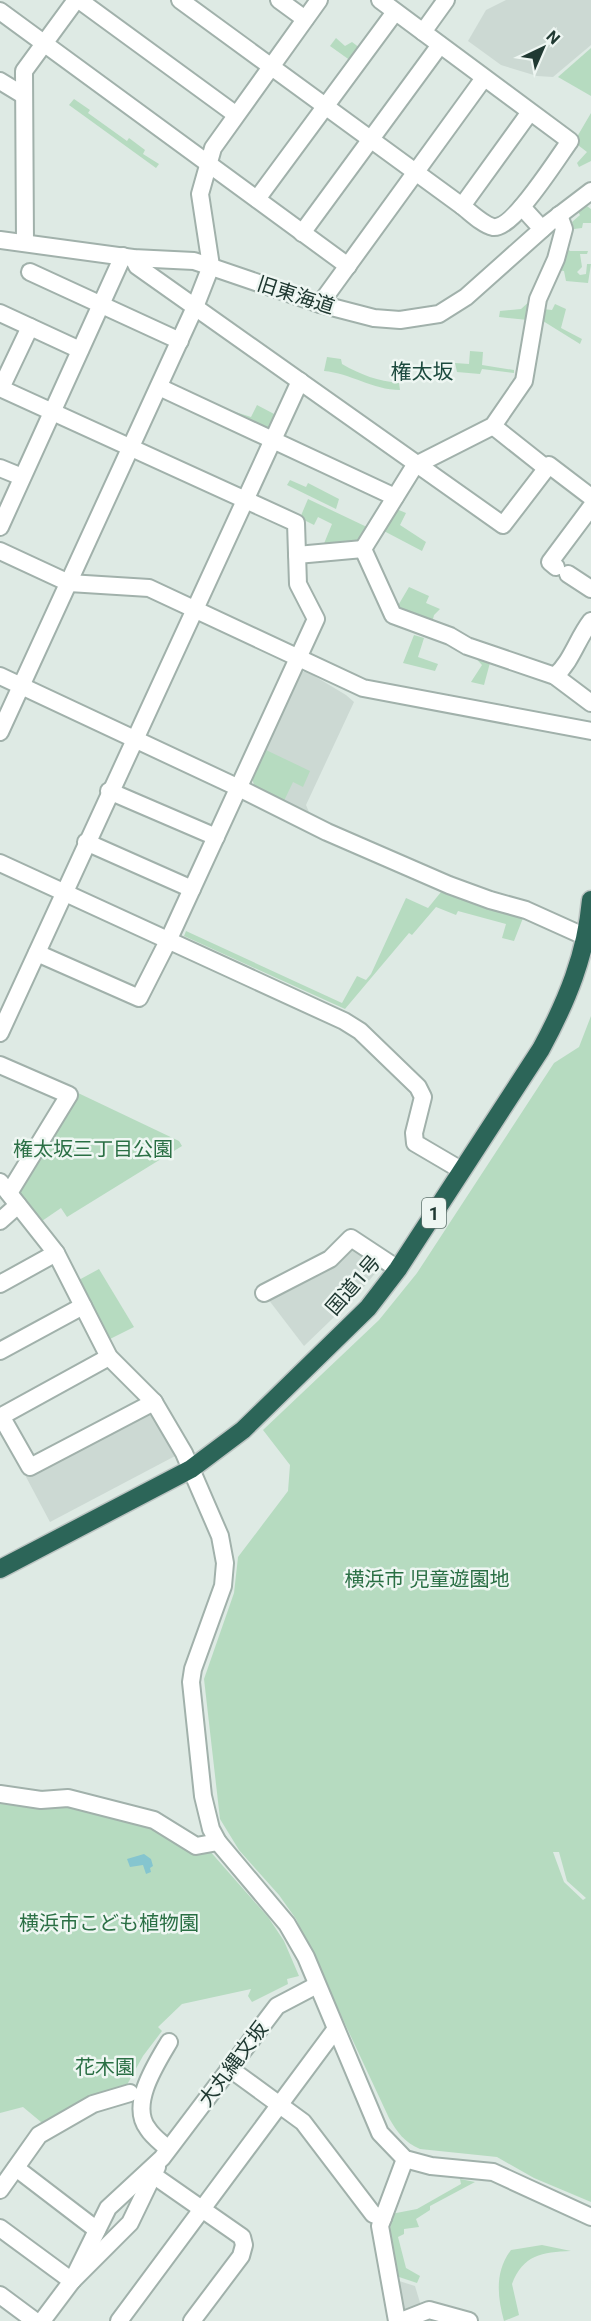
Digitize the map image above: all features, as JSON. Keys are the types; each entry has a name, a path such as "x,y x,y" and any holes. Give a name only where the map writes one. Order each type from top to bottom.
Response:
{"highway":[{"name":"国道1号","path":"0,1569 191,1468 243,1430 368,1308 398,1269 545,1041 573,984 586,937 591,900"}],"street":[{"path":"25,243 24,71 78,0 235,114"},
{"path":"180,0 491,227 498,226 522,207 570,141 380,0"},
{"path":"279,0 305,19"},
{"path":"0,732 180,341 211,266 201,194 208,163 221,134 319,0"},
{"path":"423,32 446,0"},
{"path":"0,11 348,266"},
{"path":"257,199 395,12"},
{"path":"302,233 440,45"},
{"path":"320,304 484,78"},
{"path":"0,81 23,95"},
{"path":"462,206 530,112"},
{"name":"旧東海道","path":"0,240 128,257 194,261 320,304 374,318 400,320 439,314 466,297 542,229 591,191"},
{"path":"522,207 542,229"},
{"path":"363,549 418,464 493,426 524,381 538,299 556,259 564,229 559,215"},
{"path":"0,527 101,304 128,257 137,266 502,525 549,465 591,498"},
{"path":"30,272 180,341"},
{"path":"0,313 80,351"},
{"path":"30,327 1,388 296,523 298,584 316,619 168,941 139,998 37,953"},
{"path":"0,1033 132,740 300,381"},
{"path":"159,387 395,497"},
{"path":"493,426 546,468"},
{"path":"0,468 22,477"},
{"path":"591,507 550,562 591,590"},
{"path":"297,555 363,549"},
{"path":"363,549 393,615 450,636 467,646 555,676 591,703"},
{"path":"0,551 69,583 149,588 363,688 591,731"},
{"path":"555,676 566,667 577,639 591,621"},
{"path":"0,676 132,740 239,788 327,832 449,885 526,910 586,937"},
{"path":"109,791 216,837"},
{"path":"86,842 192,889"},
{"path":"0,863 344,1021 360,1031 418,1087 423,1097 414,1133 415,1143 461,1170"},
{"path":"0,1065 69,1095 9,1193 0,1221"},
{"path":"9,1193 56,1253 109,1357 154,1402 191,1468 220,1536 225,1557 223,1586 193,1669 191,1682 203,1796 212,1829 219,1842 287,1924 306,1957 380,2133 405,2159 431,2166 493,2172 591,2217"},
{"path":"264,1293 330,1259 351,1238 398,1269"},
{"path":"0,1284 56,1253"},
{"path":"0,1351 83,1306"},
{"path":"109,1357 1,1416 30,1467 154,1402"},
{"path":"0,1794 41,1800 68,1798 154,1820 196,1846 219,1842"},
{"name":"大丸縄文坂","path":"42,2321 72,2281 130,2223 165,2153 277,2006 317,1984"},
{"path":"119,2321 335,2030"},
{"path":"165,2153 146,2128 142,2104 144,2093 169,2042"},
{"path":"229,2068 303,2122 373,2214 383,2218"},
{"path":"0,2190 39,2135 93,2104 130,2093"},
{"name":"大丸縄文坂","path":"72,2281 108,2208 165,2153"},
{"path":"405,2159 380,2226 383,2254 399,2321 429,2310 469,2321"},
{"path":"16,2168 98,2229"},
{"path":"153,2175 242,2237 244,2245 240,2256 201,2318"},
{"path":"0,2228 72,2281"},
{"path":"0,2295 35,2321"}],"shaded area":[{"path":"506,0 591,0 591,45 553,77 537,76 501,65 468,41 486,10"},
{"path":"306,671 354,702 306,805 311,817 255,789 252,777 300,673"},
{"path":"350,1244 383,1264 357,1295 304,1346 268,1299"},
{"path":"145,1412 151,1413 177,1455 50,1522 25,1475"},
{"path":"396,2280 415,2286 421,2306 402,2313"}],"green space":[{"path":"336,38 345,46 352,42 360,48 351,61 330,46"},
{"path":"591,48 591,96 558,77"},
{"path":"74,99 90,110 88,113 127,141 129,138 145,150 143,154 159,164 156,168 69,105"},
{"path":"591,113 591,161 579,167 577,163 587,152 574,142"},
{"path":"584,204 591,209 591,223 583,223 582,228 574,229 572,222 580,215 576,209"},
{"path":"565,247 570,251 588,251 587,254 580,254 582,267 577,272 580,275 586,274 587,264 591,264 588,283 566,281 564,271 557,270"},
{"path":"531,300 528,320 499,317 500,311 521,309"},
{"path":"555,304 566,309 561,328 582,339 580,344 543,321 543,309 552,310"},
{"path":"470,351 483,352 482,365 514,370 514,373 482,369 480,374 457,372 455,363 469,364"},
{"path":"327,357 341,359 342,364 370,377 399,383 400,390 380,387 324,371"},
{"path":"257,405 276,415 268,432 222,412 223,408 251,417"},
{"path":"290,480 306,487 308,483 339,499 336,509 287,485"},
{"path":"308,499 369,528 362,543 323,546 332,524 318,517 314,525 300,518"},
{"path":"394,508 406,513 400,525 426,542 422,551 382,530"},
{"path":"409,587 429,596 426,603 440,609 434,615 432,623 397,610 391,597 399,604"},
{"path":"414,635 424,638 418,657 438,664 435,671 403,663"},
{"path":"471,653 491,659 484,685 471,682 482,665"},
{"path":"266,750 310,771 303,787 293,782 283,803 255,789 252,777"},
{"path":"441,892 523,918 514,941 502,938 506,924 458,911 456,915 436,907 412,935 409,933 345,1009 184,936 186,931 342,1003 357,976 366,980 371,974 406,898 428,908"},
{"name":"横浜市 児童遊園地","path":"591,1016 591,2202 534,2178 497,2157 420,2149 405,2140 398,2132 389,2118 296,1919 279,1895 239,1850 220,1819 204,1679 234,1593 238,1557 288,1491 290,1465 263,1430 379,1320 417,1273 554,1063 579,1047","holes":["553,1852 559,1852 567,1881 586,1898 583,1900 564,1882"]},
{"name":"権太坂三丁目公園","path":"76,1092 179,1141 182,1146 67,1217 61,1208 42,1221 19,1192"},
{"path":"99,1269 134,1327 108,1340 77,1281"},
{"name":"横浜市こども植物園","path":"0,1798 46,1801 154,1822 208,1849 268,1917 284,1941 299,1976 287,1979 288,1984 252,2002 248,1996 251,1989 182,2004 158,2027 162,2031 143,2056 123,2092 47,2127 23,2107 0,2113"},
{"path":"460,2179 475,2182 430,2206 430,2210 416,2219 419,2227 404,2229 404,2234 398,2237 406,2268 420,2276 417,2283 396,2276 389,2249 391,2214 417,2209 461,2184"},
{"path":"542,2245 571,2251 542,2254 522,2267 512,2284 519,2315 504,2321 499,2284 506,2258 511,2250"}],"water":[{"path":"144,1854 151,1859 153,1866 150,1868 151,1872 146,1874 143,1865 130,1867 127,1859"}],"district":[{"name":"権太坂","path":"422,372"}],"park label":[{"name":"花木園","path":"105,2067"}]}
